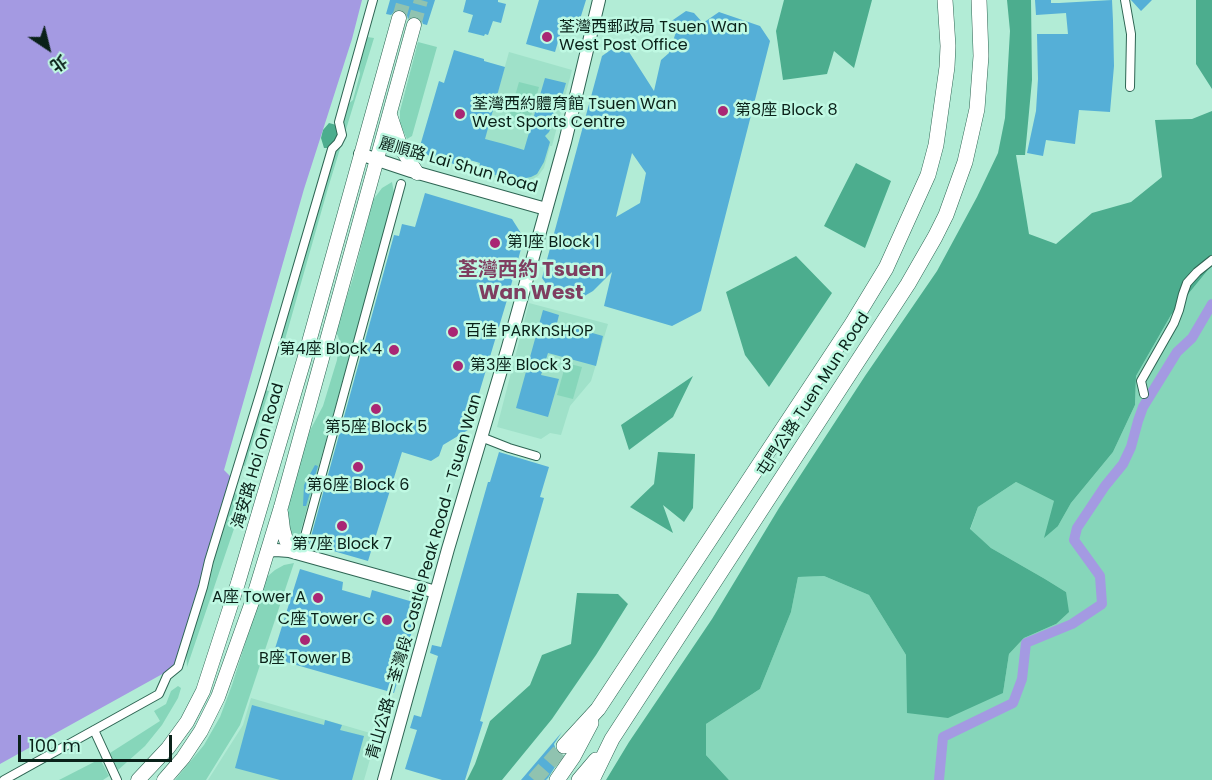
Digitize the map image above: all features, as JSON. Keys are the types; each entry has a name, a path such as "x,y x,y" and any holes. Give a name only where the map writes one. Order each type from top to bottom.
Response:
{"highway":[{"name":"屯門公路 Tuen Mun Road","path":"564,746 598,709 852,324 886,268 928,175 936,145 947,67 945,0"},
{"name":"屯門公路 Tuen Mun Road","path":"592,780 612,739 908,284 939,230 965,162 977,109 981,56 979,0"},
{"path":"557,780 580,745 598,709"},
{"path":"579,780 612,739"}],"main road":[{"name":"海安路 Hoi On Road","path":"138,780 168,748 187,722 203,691 238,583 304,360 399,18"},
{"name":"海安路 Hoi On Road","path":"164,780 183,758 201,731 218,698 252,603 281,507 414,25"},
{"path":"390,115 401,148 417,173"},
{"path":"281,507 286,540 299,550"},
{"path":"238,583 255,559 267,551"}],"street":[{"path":"4,780 159,694 166,676 178,667 332,149 342,135 339,122 373,0"},
{"name":"青山公路－荃灣段 Castle Peak Road – Tsuen Wan","path":"384,780 508,347 579,87 599,0"},
{"path":"1125,0 1131,34 1130,87"},
{"name":"麗順路 Lai Shun Road","path":"360,154 417,173 546,209"},
{"path":"299,550 401,184"},
{"path":"1144,394 1141,381 1174,323 1187,283 1212,260"},
{"path":"482,437 536,456"},
{"path":"267,551 299,550 436,592"},
{"path":"94,730 117,780"}],"shaded area":[{"path":"0,0 362,0 352,39 304,189 224,470 231,477 175,667 0,764"},
{"path":"784,0 872,0 854,68 834,51 827,74 783,80 776,31"},
{"path":"1007,0 1031,0 1032,80 1025,155 1016,155 1029,234 1056,244 1092,213 1131,202 1162,177 1155,120 1192,119 1212,111 1212,265 1171,315 1136,376 1135,405 1113,452 1071,503 1058,526 1044,538 1054,501 1016,482 978,507 970,529 991,548 1066,592 1069,612 1056,624 1024,638 1009,654 1003,693 948,718 907,713 906,655 869,595 824,576 798,577 791,612 760,689 706,724 706,755 729,780 606,780 712,619 779,508 937,271 977,197 998,153 1005,118 1010,31"},
{"path":"1196,0 1212,0 1212,89 1196,64"},
{"path":"367,37 374,38 284,343 279,342 294,287 299,279 312,224 317,216 343,108 353,100 360,74 358,56"},
{"path":"418,42 437,47 412,136 407,139 400,124 400,111"},
{"path":"509,52 572,70 544,168 538,176 522,185 475,172"},
{"path":"519,82 539,87 529,123 509,117"},
{"path":"329,123 340,126 340,138 329,148 324,148 321,138 323,130"},
{"path":"856,163 891,181 865,248 824,226"},
{"path":"392,182 394,193 384,232 297,544 291,539 286,521 294,480 306,438 323,406 337,360 339,339 336,331 353,278 373,200 382,188"},
{"path":"796,256 832,293 769,387 745,355 726,292"},
{"path":"1212,265 1212,780 729,780 706,755 706,724 760,689 791,612 798,577 824,576 869,595 906,655 1003,693 1009,654 1024,638 1056,624 1066,592 991,548 970,530 978,507 1016,482 1054,501 1058,526 1071,503 1113,452 1135,405 1136,376 1171,315"},
{"path":"529,303 608,324 591,381 570,406 561,435 550,433 541,439 497,427"},
{"path":"566,363 582,367 573,399 557,395"},
{"path":"693,376 673,417 629,450 621,425"},
{"path":"264,390 269,391 245,466 241,465"},
{"path":"658,452 695,454 693,508 684,522 663,505 673,533 630,507 654,484"},
{"path":"233,493 239,494 238,517 187,667 186,653"},
{"path":"294,563 240,725 206,780 175,780 204,745 220,717 268,576 284,565"},
{"path":"577,593 618,594 628,604 552,719 502,780 467,780 490,721 530,685 542,655 571,644"},
{"path":"178,686 181,688 178,698 162,725 145,746 118,770 110,753 160,721 154,711 166,704 171,691"},
{"path":"251,698 377,735 364,780 208,780 243,725"},
{"path":"100,759 109,776 103,780 59,780"}],"building":[{"path":"390,0 435,0 427,25 417,17 412,16 408,19 406,12 402,10 396,10 391,15 386,14"},
{"path":"466,0 498,0 506,4 501,23 493,21 488,35 468,32 473,15 463,12"},
{"path":"539,0 586,0 576,32 562,28 555,52 526,44"},
{"path":"1035,0 1051,0 1051,3 1059,3 1112,0 1114,66 1110,112 1079,110 1075,144 1046,140 1043,156 1027,153 1036,111 1037,34 1068,34 1066,13 1036,15"},
{"path":"1131,0 1152,0 1141,11"},
{"path":"686,11 694,13 703,23 719,12 760,26 770,41 701,311 672,326 604,306 612,272 593,291 581,298 551,291 542,278 602,56 612,49 629,52 654,91 661,60 669,53 676,32 670,22","holes":["632,153 646,173 640,203 616,217"]},
{"name":"荃灣西約體育館 Tsuen Wan West Sports Centre","path":"454,50 505,67 485,139 524,150 545,78 566,83 561,100 553,102 554,121 545,136 550,142 544,162 537,174 521,179 521,182 481,171 479,170 480,163 459,157 457,165 420,152 439,81 444,83"},
{"path":"425,193 512,219 524,238 468,430 443,445 439,456 431,461 402,452 368,561 309,544 394,235 399,236 402,224 415,227"},
{"path":"543,310 559,315 557,323 603,336 596,366 548,353 541,375 559,379 548,417 516,408"},
{"path":"499,452 549,467 540,497 544,498 465,780 442,780 405,769 417,730 410,728 414,715 421,717 438,656 430,653 432,645 441,647 488,482 490,482"},
{"path":"315,465 318,466 306,506 303,506 304,485"},
{"path":"300,569 343,582 342,590 370,598 372,590 420,604 394,693 272,658"},
{"path":"252,705 324,725 325,720 342,725 340,730 364,736 352,780 280,780 235,768"},
{"path":"562,732 554,744 557,753 562,756 548,778 546,780 521,780"}],"waterway":[{"path":"939,780 943,737 1013,703 1022,679 1026,643 1072,624 1102,604 1100,576 1074,540 1077,528 1123,464 1131,447 1143,407 1177,352 1192,338 1212,304"}],"tunnel":[{"path":"399,18 404,0"},
{"path":"414,25 421,0"},
{"path":"534,780 564,746"}],"place":[{"name":"荃灣西郵政局 Tsuen Wan West Post Office","path":"547,37"},
{"name":"第8座 Block 8","path":"723,111"},
{"name":"荃灣西約體育館 Tsuen Wan West Sports Centre","path":"460,114"},
{"name":"第1座 Block 1","path":"495,243"},
{"name":"百佳 PARKnSHOP","path":"453,332"},
{"name":"第4座 Block 4","path":"394,350"},
{"name":"第3座 Block 3","path":"458,366"},
{"name":"第5座 Block 5","path":"376,409"},
{"name":"第6座 Block 6","path":"358,467"},
{"name":"第7座 Block 7","path":"342,526"},
{"name":"A座 Tower A","path":"318,598"},
{"name":"C座 Tower C","path":"387,620"},
{"name":"B座 Tower B","path":"305,640"}],"district":[{"name":"荃灣西約 Tsuen Wan West","path":"531,282"}]}
